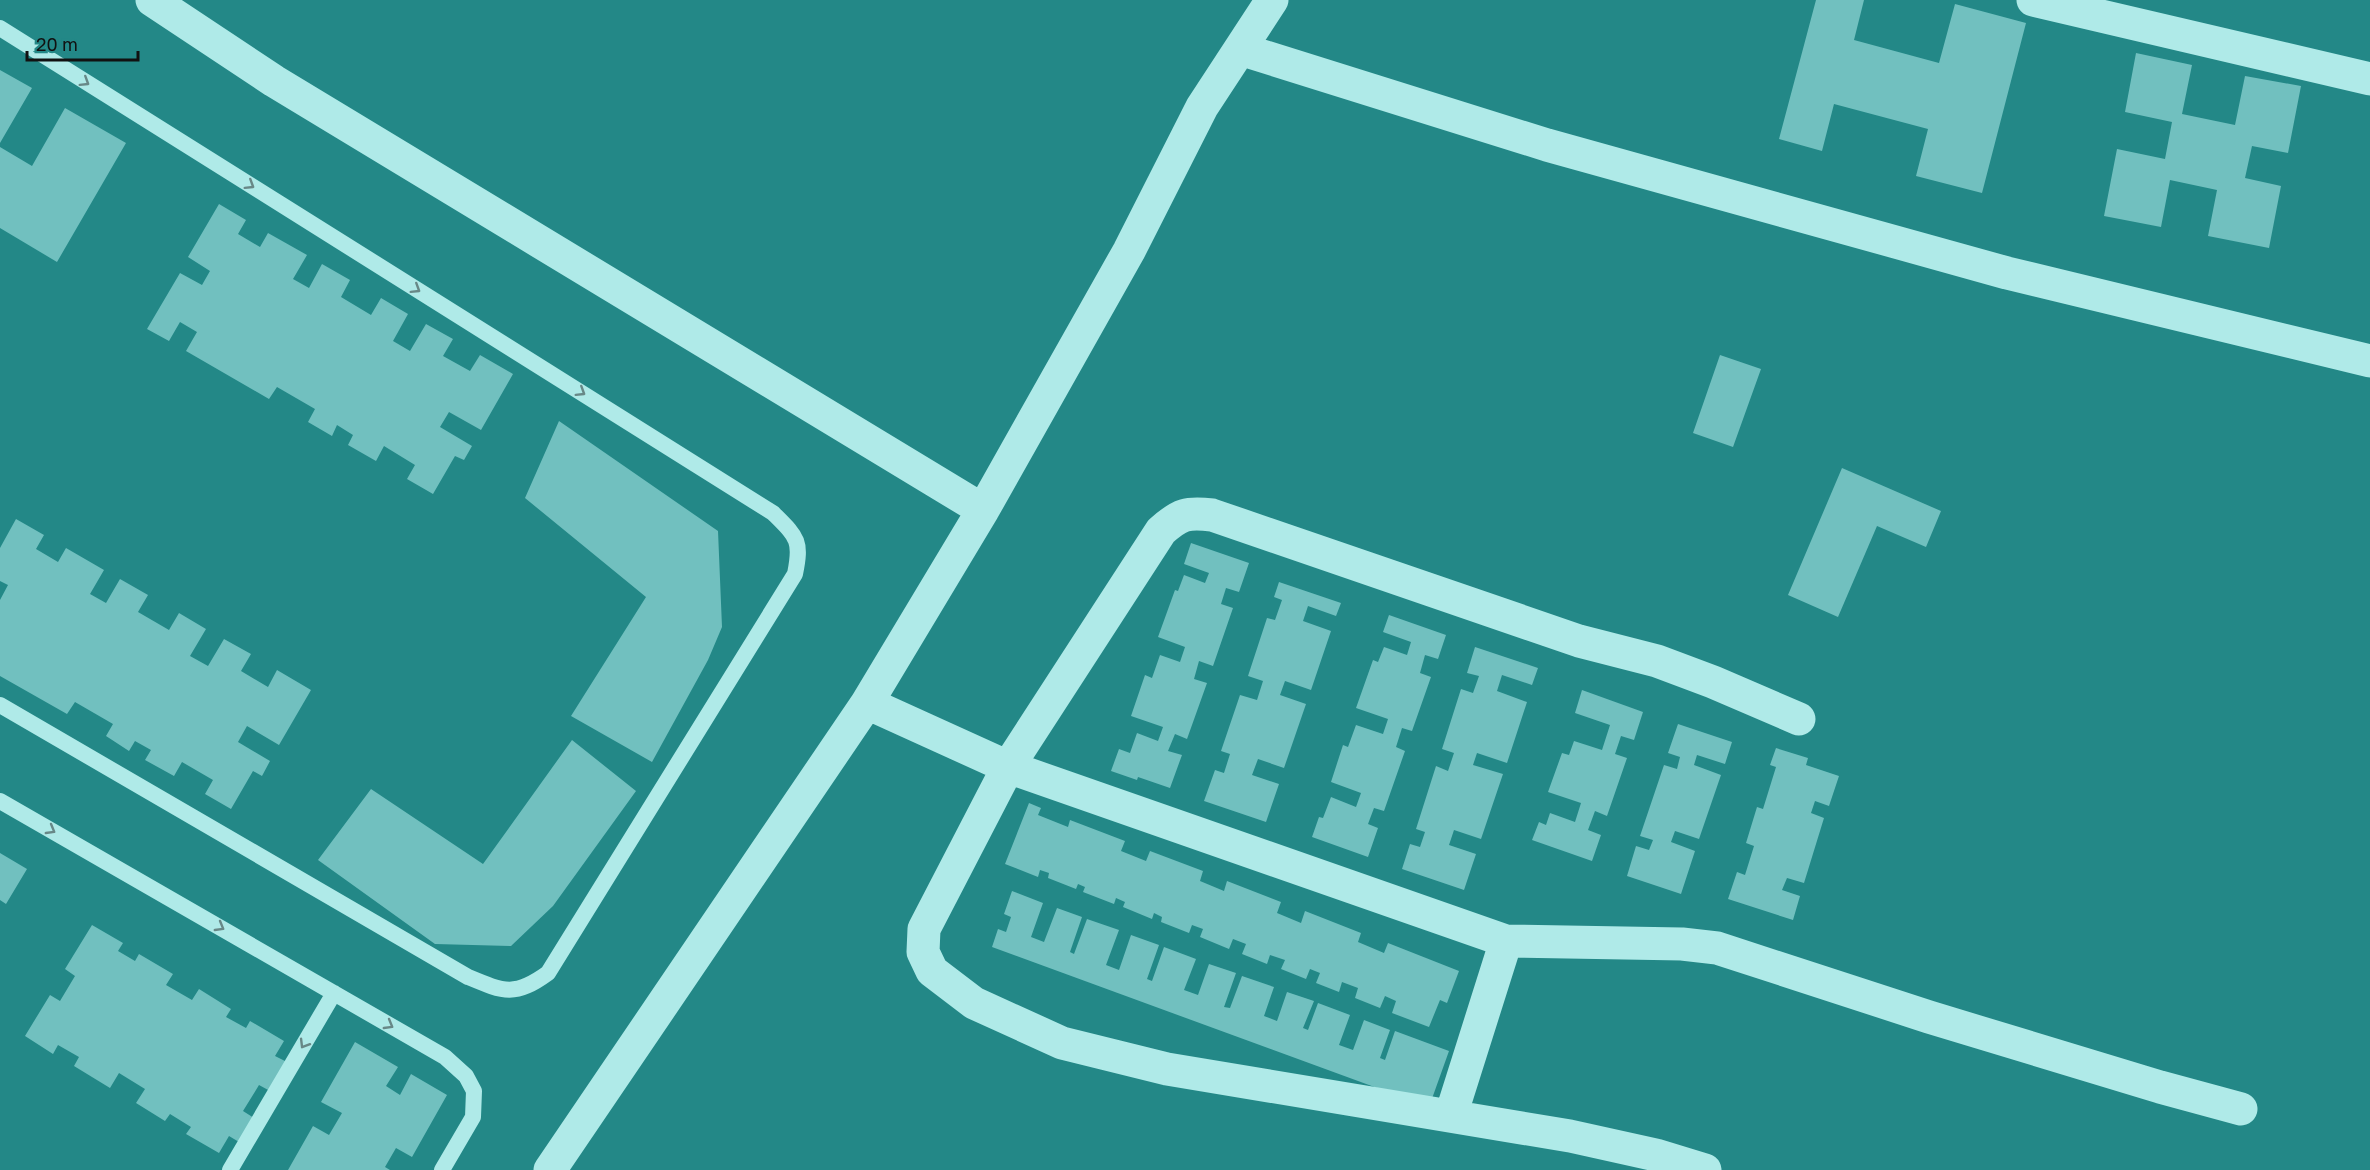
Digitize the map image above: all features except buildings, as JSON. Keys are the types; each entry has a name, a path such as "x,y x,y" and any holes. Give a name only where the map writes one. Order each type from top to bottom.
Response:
{"street":[{"path":"152,0 274,81 983,510"},
{"path":"550,1170 867,703 983,510 1129,251 1202,107 1272,0"},
{"path":"2033,0 2370,79"},
{"path":"1240,49 1547,145 2007,273 2370,361"},
{"path":"1705,1170 1656,1155 1570,1136 1167,1069 1062,1043 974,1003 932,970 923,952 924,929 1008,767 1161,531 1177,516 1194,513 1212,515 1579,640 1657,661 1713,682 1798,719"},
{"path":"867,703 1008,767 1506,942 1683,944 1717,948 1929,1017 2160,1087 2241,1109"},
{"path":"1451,1115 1506,942"}],"lane":[{"path":"0,28 773,513 791,531 799,550 795,574 548,973 530,987 516,991 468,977 0,705"},
{"path":"0,801 445,1057 466,1076 474,1091 473,1117 442,1170"},
{"path":"230,1170 334,993"}]}
